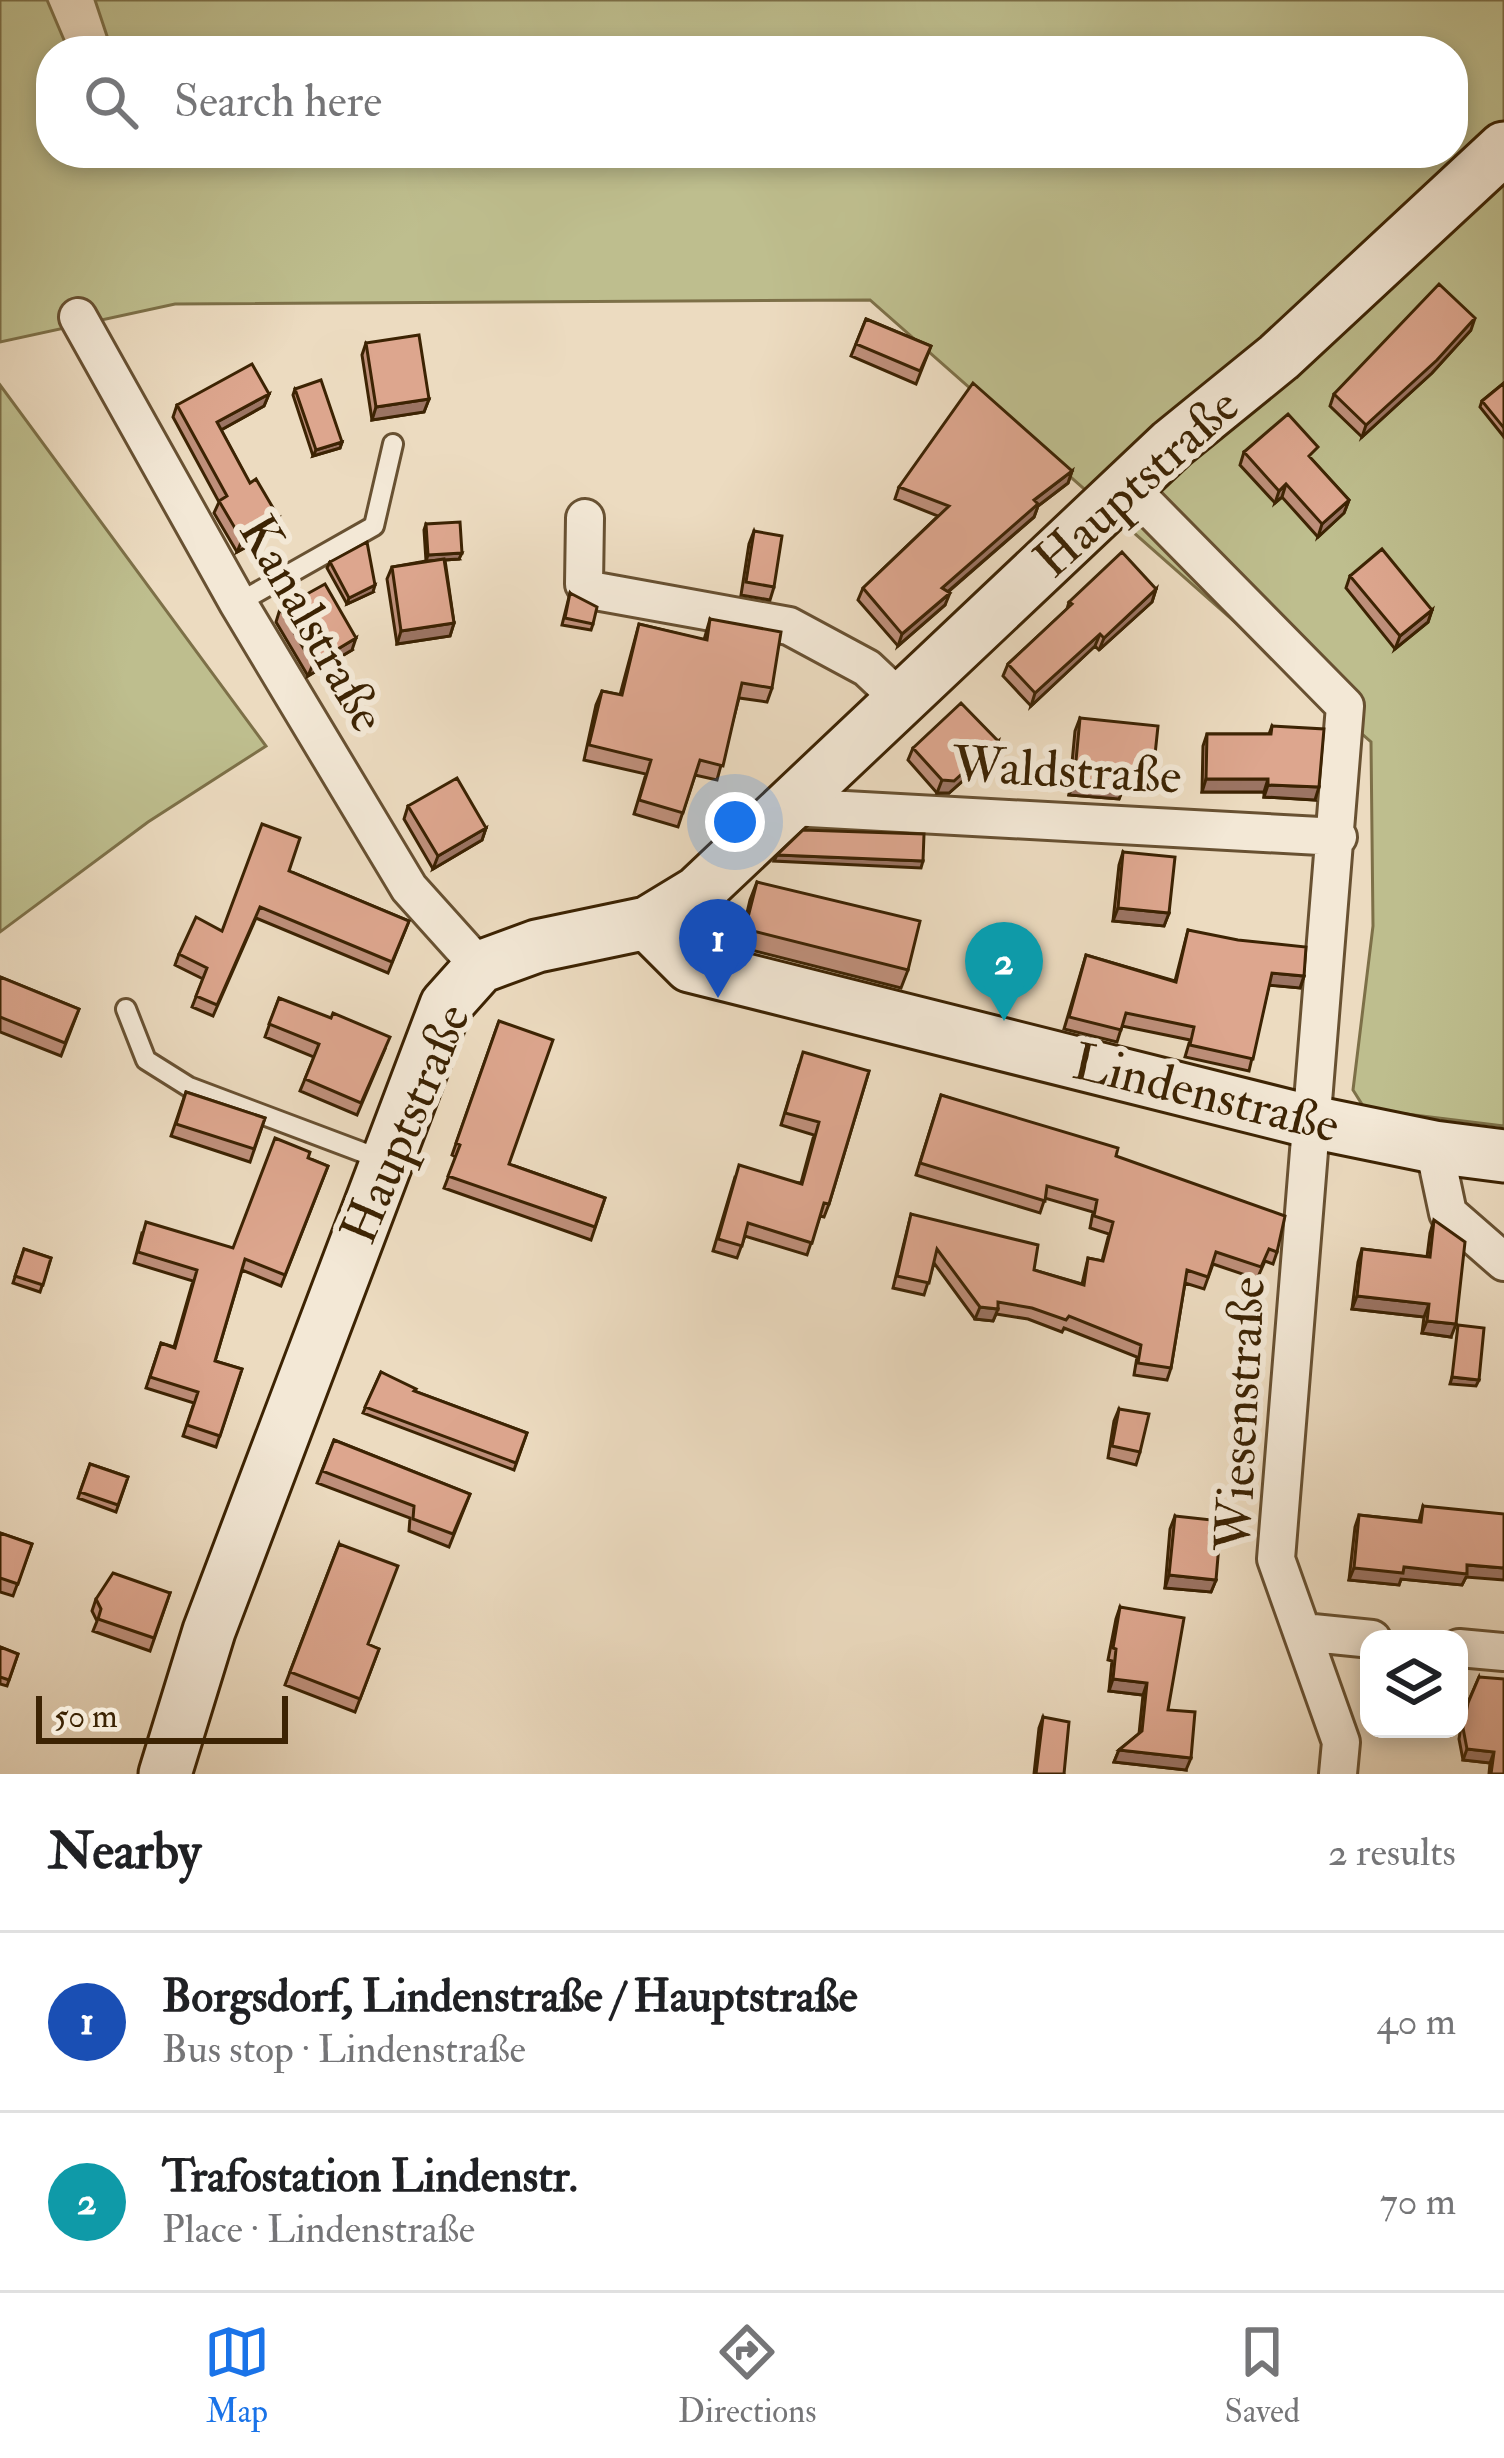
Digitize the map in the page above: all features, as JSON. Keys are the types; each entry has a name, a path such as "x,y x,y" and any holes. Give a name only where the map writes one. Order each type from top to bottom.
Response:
{"main road":[{"name":"Hauptstraße","path":"166,1774 208,1630 446,1005 480,967 537,946 646,923 698,892 1172,444 1279,357 1504,148"},
{"name":"Lindenstraße","path":"646,923 690,966 1312,1122 1504,1156"}],"street":[{"name":"Kanalstraße","path":"78,317 238,603 409,888 480,967"},
{"path":"1129,487 1346,706 1312,1122"},
{"path":"586,518 584,584 590,590 789,626 867,668 902,701"},
{"name":"Waldstraße","path":"791,807 1338,837"},
{"name":"Wiesenstraße","path":"1312,1122 1276,1559 1341,1742 1338,1774"},
{"path":"1434,1147 1448,1213 1504,1262"},
{"path":"1304,1632 1360,1638"},
{"path":"1468,1649 1504,1652"}],"lane":[{"path":"238,603 374,526 394,444"},
{"path":"127,1009 146,1060 189,1087 386,1161"}],"green space":[{"path":"0,0 47,0 62,36 36,36 36,168 1468,168 1468,36 107,36 95,0 1504,0 1504,1126 1365,1109 1353,1090 1373,926 1371,742 870,300 175,304 0,342"},
{"path":"0,385 266,746 148,822 0,932"}],"building":[{"path":"1439,284 1475,318 1366,425 1334,394"},
{"path":"866,319 931,346 920,371 856,344"},
{"path":"419,335 429,399 376,407 366,343"},
{"path":"252,364 269,394 217,422 250,483 256,479 279,518 242,540 219,501 227,496 177,405"},
{"path":"321,380 342,442 316,450 295,389"},
{"path":"973,383 1072,471 1034,500 1038,504 942,588 950,593 902,634 863,588 949,506 899,487"},
{"path":"1504,383 1504,428 1482,401"},
{"path":"1288,414 1318,447 1309,456 1349,500 1322,524 1286,484 1279,491 1244,452"},
{"path":"460,522 462,553 428,555 426,524"},
{"path":"754,531 782,536 774,587 746,582"},
{"path":"367,542 375,585 349,598 330,562"},
{"path":"1382,549 1432,610 1400,636 1350,576"},
{"path":"1122,552 1156,589 1035,693 1008,664"},
{"path":"444,559 454,623 401,631 392,567"},
{"path":"325,584 356,638 313,664 280,609"},
{"path":"570,593 597,607 593,624 565,618"},
{"path":"710,619 781,632 772,688 742,683 723,766 700,760 683,813 639,800 651,760 589,745 602,691 622,695 639,624 707,640"},
{"path":"961,703 998,741 954,781 942,780 913,748"},
{"path":"1080,718 1158,726 1153,774 1125,771 1124,787 1074,782"},
{"path":"1272,726 1324,729 1319,787 1268,785 1268,779 1206,779 1207,734 1271,734"},
{"path":"457,778 486,828 438,856 408,806"},
{"path":"262,824 300,838 289,871 409,921 392,962 260,907 217,1005 196,996 207,968 179,954 196,917 222,931"},
{"path":"803,830 924,834 923,861 777,855"},
{"path":"1123,852 1175,857 1169,913 1118,908"},
{"path":"757,882 920,921 908,970 745,929"},
{"path":"1188,930 1306,947 1304,976 1272,973 1253,1059 1190,1045 1194,1027 1126,1013 1121,1030 1069,1017 1086,955 1176,982"},
{"path":"0,977 79,1009 65,1043 0,1017"},
{"path":"279,998 331,1018 333,1013 390,1037 361,1103 305,1079 319,1044 269,1024"},
{"path":"499,1021 553,1040 509,1164 605,1198 595,1227 448,1176"},
{"path":"803,1052 869,1071 829,1204 824,1203 812,1243 748,1223 742,1246 718,1239 739,1165 802,1184 819,1122 785,1113"},
{"path":"186,1092 265,1118 254,1149 176,1124"},
{"path":"941,1095 1118,1148 1116,1156 1285,1216 1277,1252 1269,1249 1261,1267 1216,1252 1208,1277 1187,1270 1171,1368 1138,1363 1141,1345 1069,1316 1066,1320 998,1302 998,1309 980,1307 937,1249 929,1283 897,1276 911,1214 1038,1245 1034,1270 1084,1285 1088,1258 1103,1261 1113,1222 1094,1216 1097,1200 1047,1186 1045,1201 920,1163"},
{"path":"275,1138 310,1152 308,1158 328,1166 285,1275 245,1259 215,1361 242,1369 220,1436 187,1425 198,1392 150,1377 161,1343 175,1348 197,1270 138,1252 146,1222 233,1248"},
{"path":"1434,1220 1465,1242 1456,1324 1427,1321 1429,1304 1357,1296 1362,1249 1430,1257"},
{"path":"24,1249 51,1258 43,1285 15,1276"},
{"path":"1458,1325 1484,1328 1479,1380 1452,1377"},
{"path":"381,1372 414,1391 527,1433 516,1463 365,1407"},
{"path":"1119,1409 1149,1414 1140,1452 1112,1446"},
{"path":"334,1440 470,1494 453,1534 413,1519 414,1506 322,1471"},
{"path":"90,1464 128,1477 118,1505 80,1492"},
{"path":"1423,1506 1504,1514 1504,1568 1467,1565 1467,1574 1404,1567 1403,1573 1354,1568 1359,1515 1421,1522"},
{"path":"1175,1516 1221,1521 1216,1580 1169,1575"},
{"path":"0,1533 32,1544 18,1584 0,1578"},
{"path":"339,1544 398,1566 368,1644 379,1649 360,1699 290,1672"},
{"path":"113,1573 170,1593 154,1638 98,1619 101,1609 96,1599"},
{"path":"1120,1607 1184,1618 1168,1710 1195,1712 1191,1758 1119,1750 1142,1731 1147,1683 1113,1679"},
{"path":"0,1647 18,1654 9,1680 0,1677"},
{"path":"1479,1677 1504,1679 1504,1774 1491,1774 1494,1752 1467,1749 1468,1703"},
{"path":"1043,1717 1069,1722 1064,1774 1036,1774"}],"place":[{"name":"Borgsdorf, Lindenstraße / Hauptstraße","path":"718,998"},
{"name":"Trafostation Lindenstr.","path":"1004,1021"}]}
